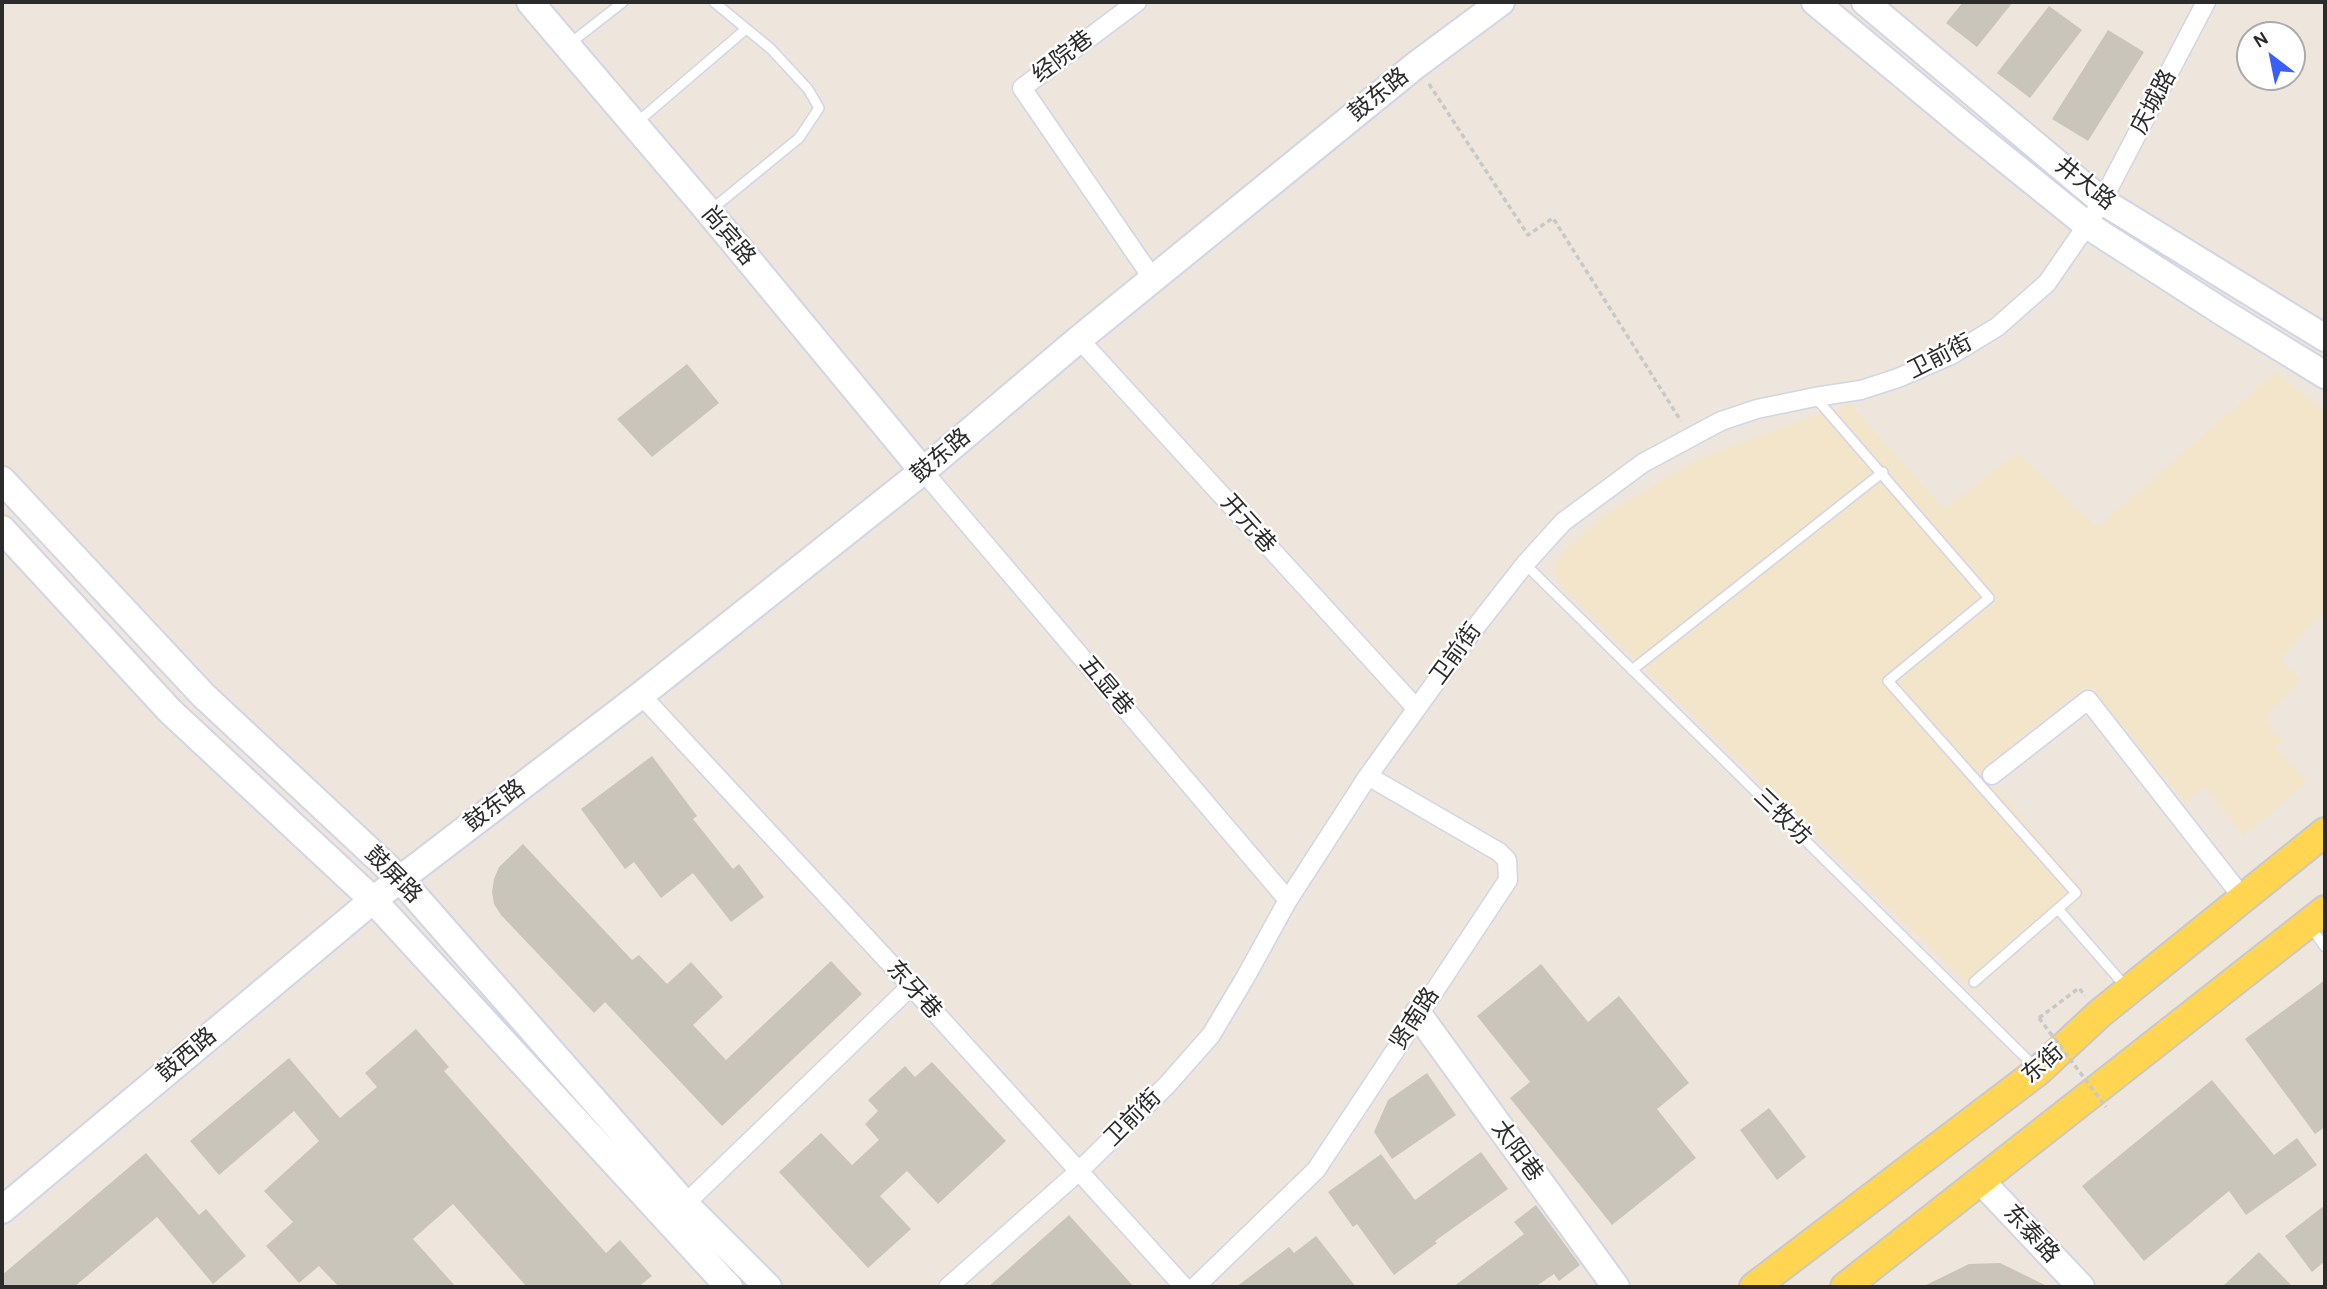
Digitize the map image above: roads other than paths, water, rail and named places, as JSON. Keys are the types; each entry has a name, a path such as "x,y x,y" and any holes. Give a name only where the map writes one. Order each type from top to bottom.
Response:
{"main road":[{"name":"东街","path":"1754,1287 2038,1071 2099,1014 2325,832"},
{"path":"1845,1287 2316,917"}],"street":[{"name":"尚宾路","path":"530,2 709,212 923,471"},
{"name":"经院巷","path":"1137,2 1022,88 1153,279"},
{"name":"鼓东路","path":"373,900 641,695 923,471 1079,339 1416,65 1501,2"},
{"path":"1815,2 2087,225 2325,375"},
{"name":"井大路","path":"1865,2 2102,201 2325,338"},
{"name":"庆城路","path":"2102,201 2206,2"},
{"name":"卫前街","path":"948,1287 1078,1172 1167,1085 1211,1035 1288,900 1368,776 1471,633 1525,564 1572,515 1643,463 1721,421 1757,409 1861,390 1898,378 1951,355 1997,327 2047,283 2102,201"},
{"name":"开元巷","path":"1079,339 1416,708"},
{"name":"五显巷","path":"923,471 1288,900"},
{"name":"鼓屏路","path":"2,480 203,695 400,879 685,1204 768,1287"},
{"name":"鼓屏路","path":"2,529 170,711 373,900 729,1287"},
{"name":"东牙巷","path":"641,695 911,986 1184,1287"},
{"path":"1992,775 2088,700 2243,898"},
{"name":"贤南路","path":"1195,1287 1317,1170 1508,880 1507,860 1499,852 1368,776"},
{"name":"鼓西路","path":"2,1210 373,900"},
{"path":"685,1204 911,986"},
{"name":"太阳巷","path":"1418,1014 1616,1287"},
{"name":"东泰路","path":"1980,1181 2081,1287"}],"lane":[{"path":"567,46 623,2"},
{"path":"709,212 799,138 819,108 808,89 771,49 714,2"},
{"path":"634,125 746,29"},
{"path":"1815,397 1883,472 1989,598 1888,681 2076,893 1973,982"},
{"path":"1632,670 1883,472"},
{"name":"三牧坊","path":"1525,564 2038,1071"},
{"path":"2057,909 2129,990"},
{"path":"2316,917 2325,947"}]}
